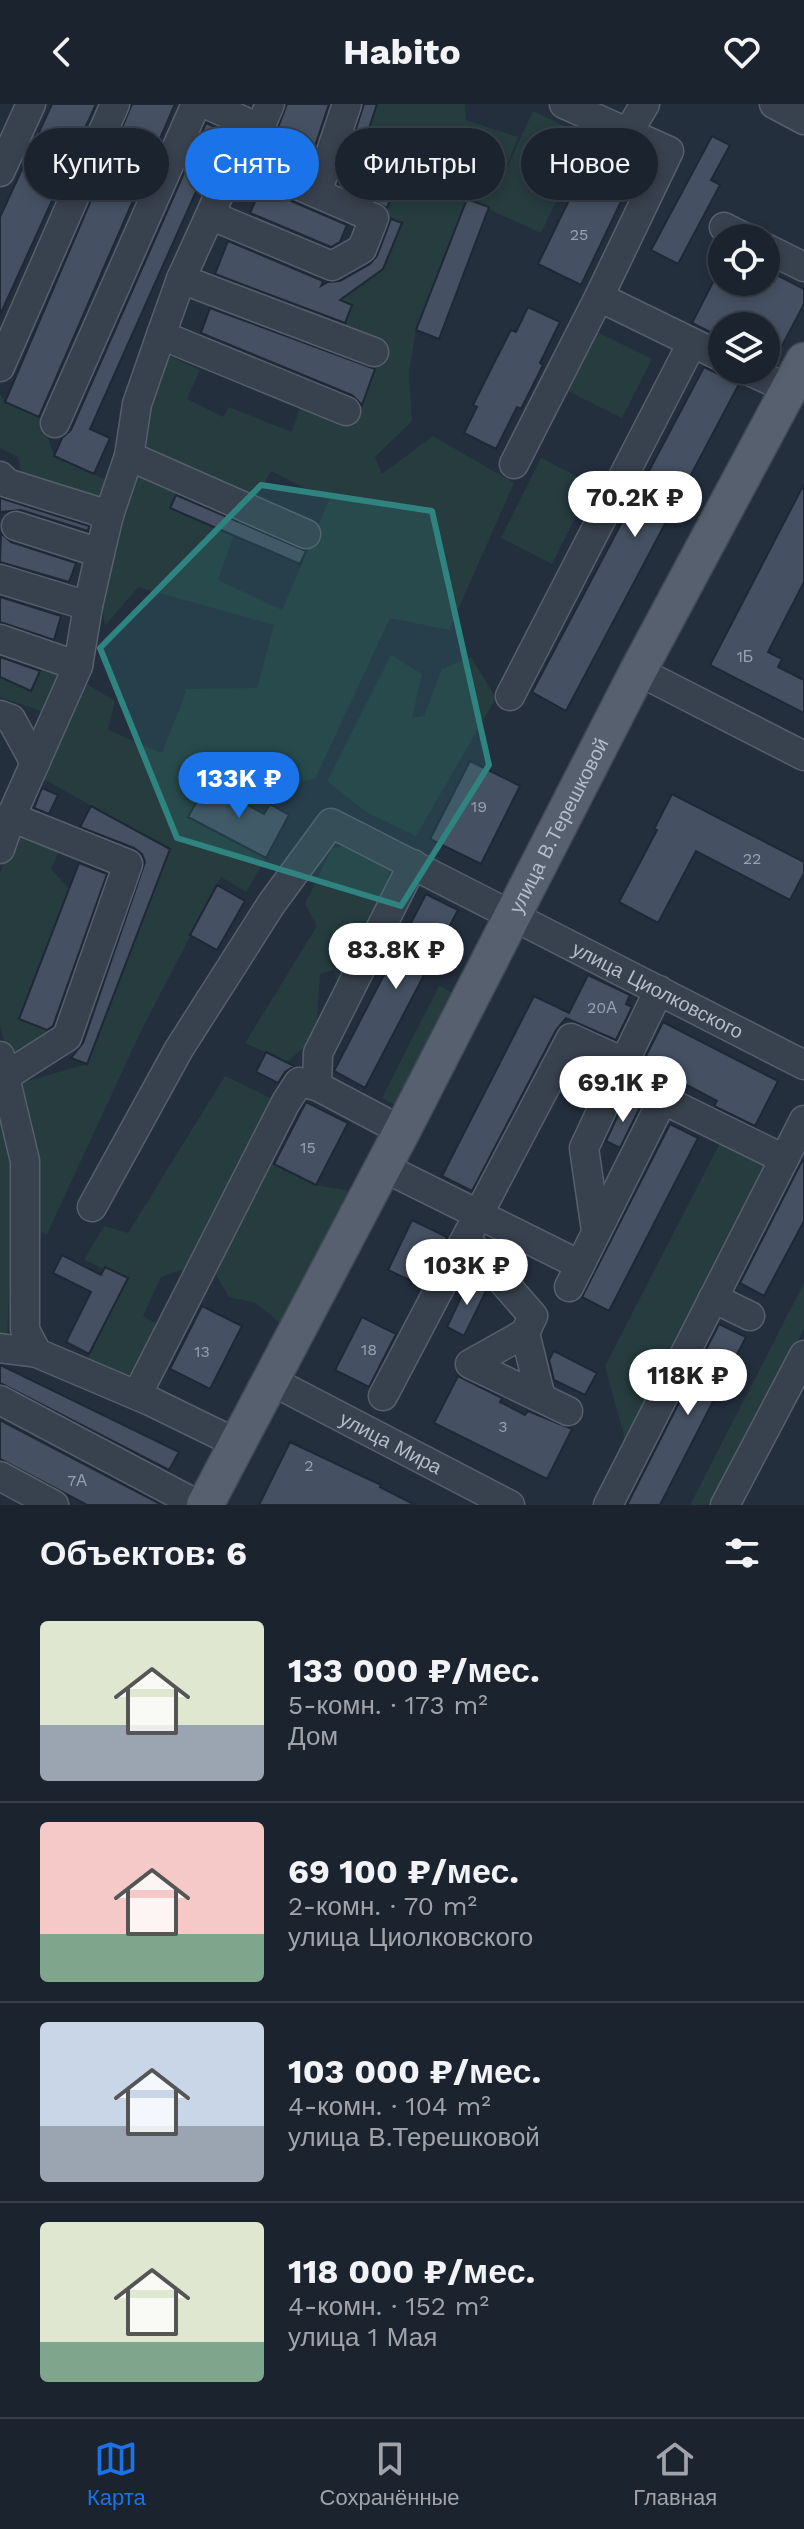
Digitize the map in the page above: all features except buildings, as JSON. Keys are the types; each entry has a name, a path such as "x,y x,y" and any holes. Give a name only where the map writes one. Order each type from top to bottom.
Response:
{"main road":[{"name":"улица В.Терешковой","path":"205,1505 514,916 638,671 796,375"}],"street":[{"path":"0,172 31,104"},
{"path":"0,367 115,104"},
{"path":"55,423 196,104"},
{"path":"206,104 265,116"},
{"path":"319,187 347,104"},
{"path":"514,464 669,151 564,104"},
{"path":"774,104 804,120"},
{"path":"210,215 332,266 362,249 374,218 319,194"},
{"path":"0,849 6,819 78,666 109,515 129,456 137,404 181,279 217,200"},
{"path":"780,255 804,267"},
{"path":"181,279 374,352"},
{"path":"599,297 708,350"},
{"path":"161,335 346,411"},
{"path":"510,696 692,343"},
{"path":"129,456 306,534"},
{"path":"0,476 7,483 109,515"},
{"path":"16,526 100,553"},
{"path":"0,579 88,606"},
{"path":"0,639 78,666"},
{"path":"638,671 804,756"},
{"path":"0,715 11,719 35,763"},
{"path":"6,819 128,864 67,1037 3,1066 25,1161 25,1330 37,1353"},
{"name":"улица Циолковского","path":"92,1207 179,1049 272,903 331,823 804,1065"},
{"path":"317,1086 318,1053 413,864"},
{"path":"596,1231 584,1148 659,990"},
{"path":"383,1396 571,1038 663,1099 784,1159"},
{"path":"137,1395 299,1082 317,1086 402,1131"},
{"path":"383,1167 472,1227 574,1276 663,1099"},
{"path":"608,1505 804,1120"},
{"path":"472,1227 533,1316 525,1333 470,1364 568,1411"},
{"path":"713,1298 750,1316"},
{"path":"525,1333 541,1398"},
{"path":"0,1348 37,1353 137,1395 238,1444"},
{"path":"725,1505 804,1355"},
{"name":"улица Мира","path":"272,1381 510,1505"},
{"path":"0,1400 198,1505"},
{"path":"0,1476 54,1505"}],"highlighted area":[{"path":"261,485 432,511 489,765 401,906 177,838 100,648"}],"green space":[{"path":"377,104 465,104 466,120 490,128 369,128"},
{"path":"533,111 568,128 525,128"},
{"path":"505,133 518,137 505,171"},
{"path":"521,137 521,200 557,200 541,233 468,200 505,200 505,172"},
{"path":"390,200 466,200 416,330 409,372 412,421 375,457 382,474 433,436 514,483 449,630 390,618 315,779 228,794 207,783 189,817 266,858 246,892 221,877 141,1031 47,1234 32,1228 17,1084 87,1064 170,850 40,777 82,681 115,701 108,730 162,753 187,689 257,688 274,625 138,587 105,626 99,586 137,471 179,488 170,508 234,535 218,580 282,610 329,500 271,471 254,503 142,454 161,352 200,370 187,399 223,417 229,407 292,432 301,404 354,426 385,341 344,325 352,305 340,300 383,269 402,223 387,218"},
{"path":"595,331 652,359 622,418 566,390"},
{"path":"0,394 5,402 42,418 54,456 108,481 101,502 23,482 18,457 0,448"},
{"path":"541,458 592,484 552,564 501,538"},
{"path":"391,655 422,674 412,718 424,716 442,669 471,657 496,698 416,836 366,812 327,781"},
{"path":"41,668 60,675 47,713 0,697 0,677 31,691"},
{"path":"15,829 59,851 51,869 69,889 20,1019 54,1032 11,1065 0,1026 0,874"},
{"path":"357,845 394,861 387,878 398,885 341,997 334,970 320,974 316,1037 287,1062 245,1043 317,926 305,904 332,848"},
{"path":"439,986 463,998 407,1111 382,1098"},
{"path":"225,1076 279,1102 196,1265 161,1277 143,1316 162,1327 134,1387 84,1366 127,1279 84,1260 104,1226 128,1233"},
{"path":"0,1098 16,1161 7,1336 0,1338"},
{"path":"722,1139 776,1162 628,1450 605,1366"},
{"path":"272,1163 316,1185 361,1193 290,1331 256,1303 229,1297 214,1271"},
{"path":"804,1283 804,1329 715,1505 690,1505"}]}
